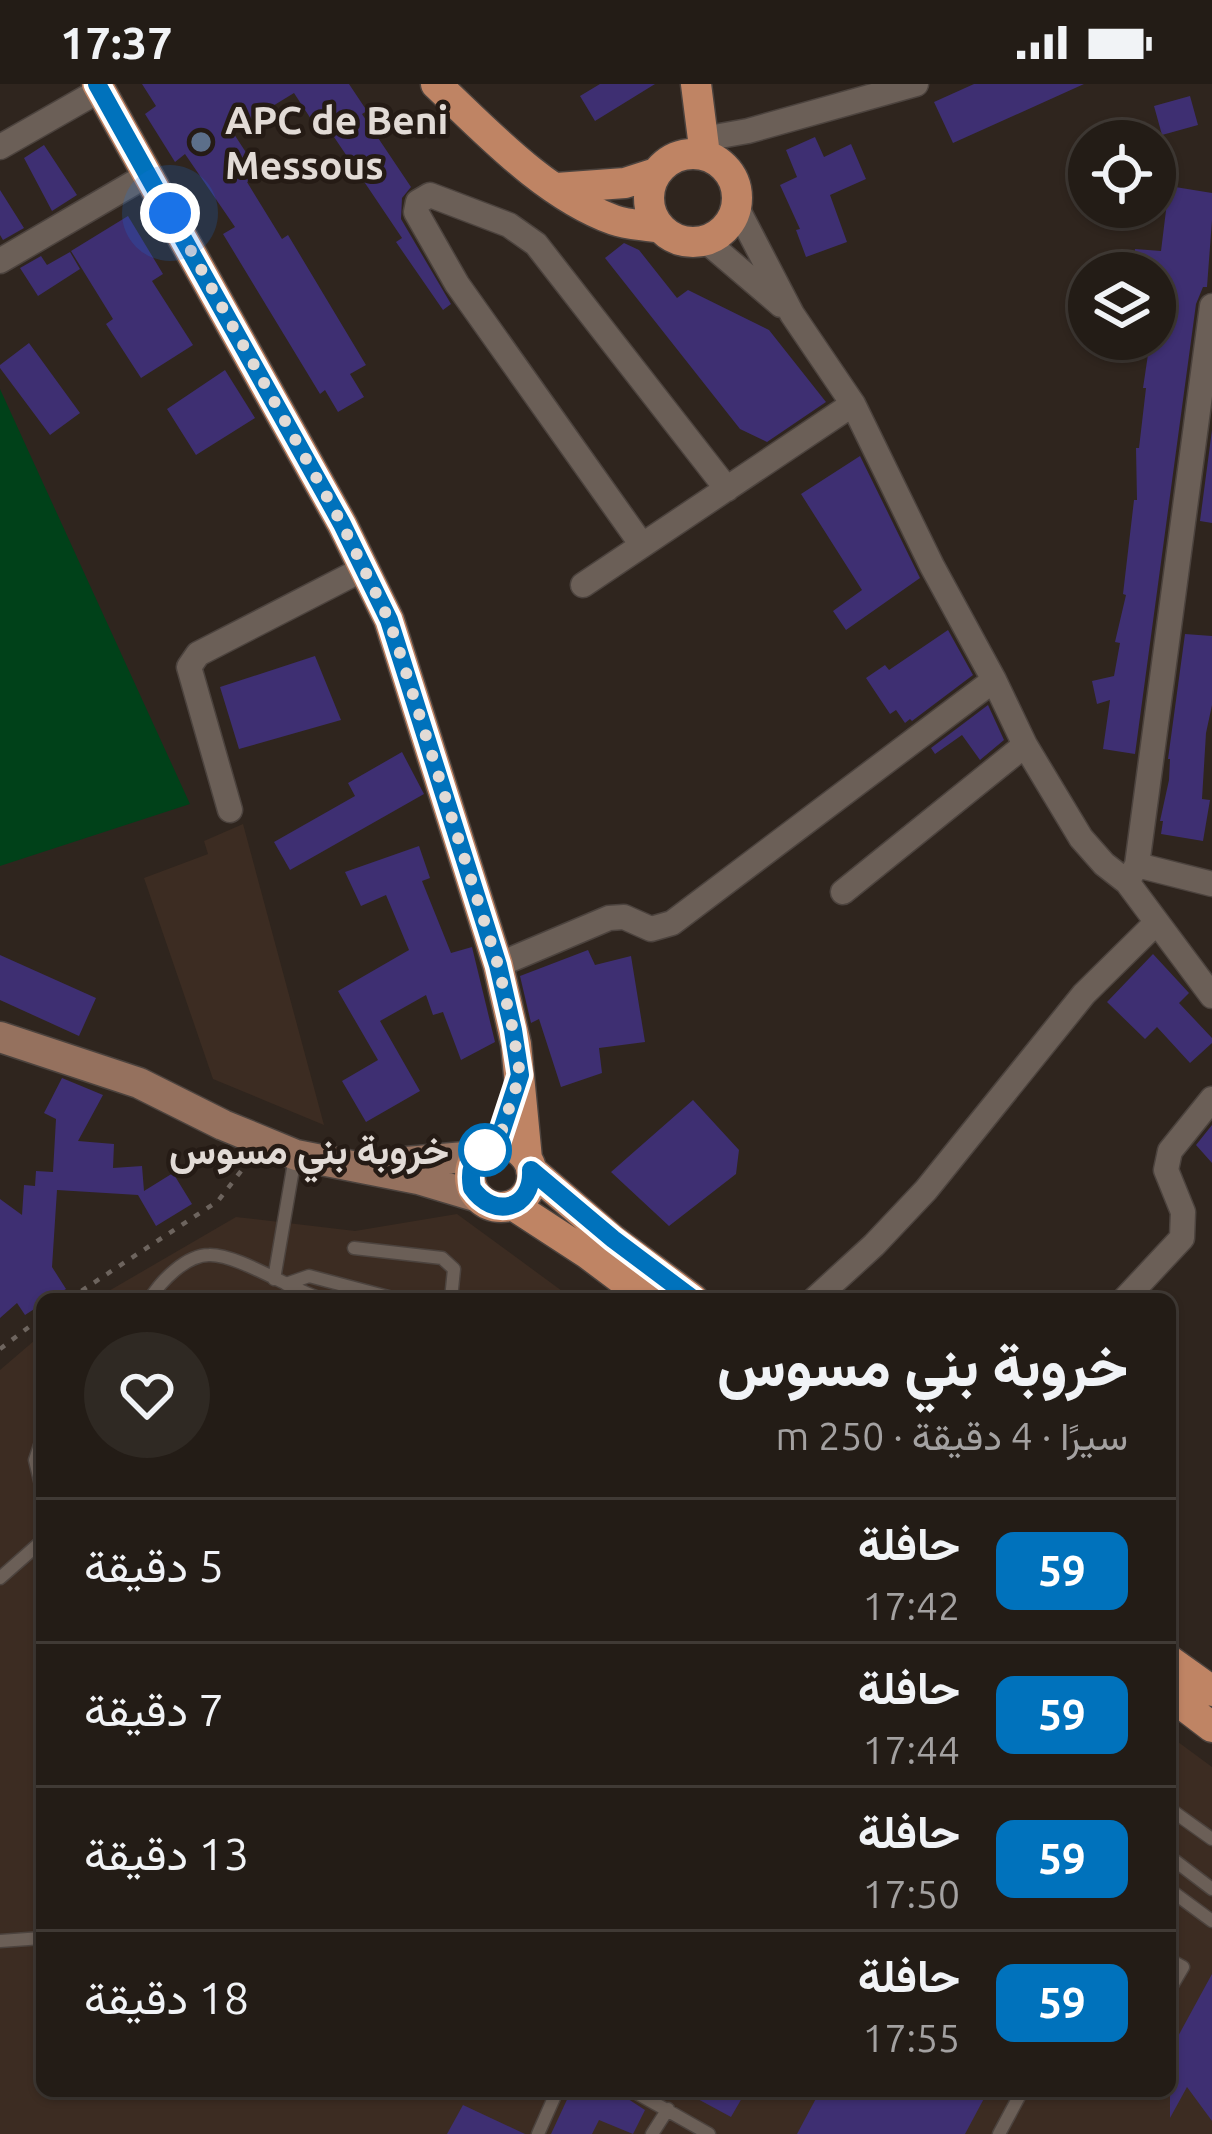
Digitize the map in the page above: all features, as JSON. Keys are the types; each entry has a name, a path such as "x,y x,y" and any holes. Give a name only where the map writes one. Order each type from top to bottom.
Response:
{"main road":[{"path":"436,84 498,142 577,202 616,221 660,227"},
{"path":"697,84 704,147 734,180 738,193 737,208 726,229 706,241 689,243 660,227 650,210 649,191 666,163 704,147"},
{"path":"0,1037 139,1083 296,1155 430,1181 500,1207 513,1205 528,1191 516,1044 498,965 389,620 365,568 98,87"},
{"path":"557,188 625,183 656,173"},
{"path":"478,1197 470,1177 487,1151 520,1075"},
{"path":"346,1165 508,1146 613,1239 685,1293"},
{"path":"513,1205 640,1293"},
{"path":"1176,1664 1212,1691"},
{"path":"1176,1699 1212,1726"}],"street":[{"path":"704,147 916,84"},
{"path":"0,147 98,87"},
{"path":"0,261 149,174"},
{"path":"642,545 457,284 416,212 418,202 430,195 509,225 536,244 727,489"},
{"path":"737,208 793,314 853,404 1025,746 1081,838 1104,864 1132,874 1212,884"},
{"path":"706,241 793,314"},
{"path":"1212,306 1132,874 1156,923 1212,996"},
{"path":"583,586 853,404"},
{"path":"230,810 189,667 198,654 365,568"},
{"path":"498,965 609,918 624,917 651,929 672,922 994,680"},
{"path":"843,892 1025,746"},
{"path":"822,1293 926,1190 1084,994 1156,923"},
{"path":"1131,1293 1182,1238 1183,1212 1166,1170 1170,1150 1212,1099"}],"lane":[{"path":"280,1282 296,1155"},
{"path":"354,1248 442,1258 454,1269 452,1293"},
{"path":"155,1293 173,1273 208,1254 234,1260 307,1293"},
{"path":"280,1282 309,1276 373,1293"},
{"path":"2,1573 36,1546"},
{"path":"1176,1813 1212,1839"},
{"path":"1176,1861 1212,1888"},
{"path":"1176,1894 1212,1921"},
{"path":"0,1940 36,1938"},
{"path":"538,2134 554,2097"},
{"path":"645,2097 710,2134"},
{"path":"998,2134 1019,2097"},
{"path":"652,2134 668,2109"}],"path":[{"path":"78,1293 218,1201 263,1142"},
{"path":"0,1349 36,1322"}],"shaded area":[{"path":"243,824 324,1125 213,1079 144,878 208,854 204,841"},
{"path":"457,1214 565,1293 105,1293 236,1217 355,1231"},
{"path":"36,1339 36,2097 1176,2097 1176,1740 1212,1767 1212,2134 0,2134 0,1370"}],"green space":[{"path":"0,389 190,804 0,866"}],"building":[{"path":"142,84 349,84 367,111 362,114 411,187 402,198 401,219 451,304 443,310 396,242 402,238 332,134 324,139 294,93 232,131 260,174 247,182 282,239 288,235 366,365 350,374 364,397 338,412 325,390 320,394 223,234 235,227 185,154 175,162 145,114 156,106"},
{"path":"600,84 655,84 595,121 580,96"},
{"path":"974,84 1084,84 953,143 934,102"},
{"path":"1190,96 1198,125 1176,131 1176,120 1158,120 1154,106"},
{"path":"815,137 824,157 851,144 866,179 830,195 847,242 806,257 796,230 800,229 780,185 797,177 786,150"},
{"path":"44,145 77,195 52,211 24,158"},
{"path":"1176,187 1212,193 1207,287 1196,304 1135,754 1103,749 1110,700 1097,704 1092,681 1114,676 1120,643 1115,642 1126,595 1137,500 1136,448 1147,360 1176,360 1176,252 1135,252 1161,251 1164,228 1176,228"},
{"path":"0,190 24,228 3,240 0,235"},
{"path":"128,216 163,274 152,281 193,345 141,378 106,324 113,319 71,251"},
{"path":"624,243 639,250 677,298 688,290 769,330 826,402 767,442 740,429 605,258"},
{"path":"70,252 80,269 38,296 20,268 41,256 47,265"},
{"path":"29,343 80,413 50,435 0,368"},
{"path":"225,370 255,418 196,455 167,409"},
{"path":"1212,430 1212,523 1200,521"},
{"path":"860,456 920,578 846,630 833,611 862,590 801,494"},
{"path":"948,630 973,675 905,723 896,710 890,714 866,678 885,665 889,670"},
{"path":"1185,634 1212,636 1212,705 1202,799 1210,800 1203,841 1161,834"},
{"path":"315,656 341,720 239,749 220,687"},
{"path":"988,705 1004,740 980,760 962,735 935,754 931,748"},
{"path":"402,752 424,794 290,870 274,842 355,796 348,783"},
{"path":"419,846 430,878 422,881 451,953 472,947 495,1042 461,1060 443,1012 433,1015 426,995 380,1021 420,1091 366,1122 342,1081 378,1060 338,991 409,950 386,895 361,906 345,872"},
{"path":"588,950 595,965 631,956 645,1042 599,1048 602,1073 561,1087 539,1019 531,1023 520,976"},
{"path":"1153,954 1189,993 1179,1003 1212,1038 1190,1063 1157,1027 1145,1039 1107,1002"},
{"path":"0,955 96,998 79,1036 0,1000"},
{"path":"62,1078 103,1095 78,1141 114,1144 113,1168 142,1166 144,1191 173,1173 192,1204 156,1226 138,1195 57,1190 52,1267 66,1289 36,1293 36,1308 25,1315 17,1303 0,1318 0,1199 22,1215 24,1185 35,1186 36,1171 53,1172 56,1119 44,1113"},
{"path":"693,1100 739,1150 736,1174 669,1226 611,1172"},
{"path":"1212,1125 1212,1163 1196,1145"},
{"path":"1212,1974 1212,2121 1187,2087 1170,2118 1170,2097 1176,2097 1176,2040"},
{"path":"568,2097 625,2097 645,2110 633,2134 599,2120 592,2134 551,2134"},
{"path":"694,2097 743,2097 731,2117"},
{"path":"817,2097 985,2097 965,2134 797,2134"},
{"path":"463,2105 525,2134 447,2134"}],"bus line":[{"name":"59","path":"97,84 342,524 389,620 498,965 518,1056 520,1075 497,1145 477,1156 470,1177 472,1188 488,1204 513,1205 528,1191 531,1170 685,1293"}],"place":[{"name":"APC de Beni Messous","path":"201,142"},
{"name":"خروبة بني مسوس","path":"485,1150"}],"route":[{"path":"170,213 342,524 389,620 498,965 516,1044 520,1075 497,1145 485,1150"}]}
